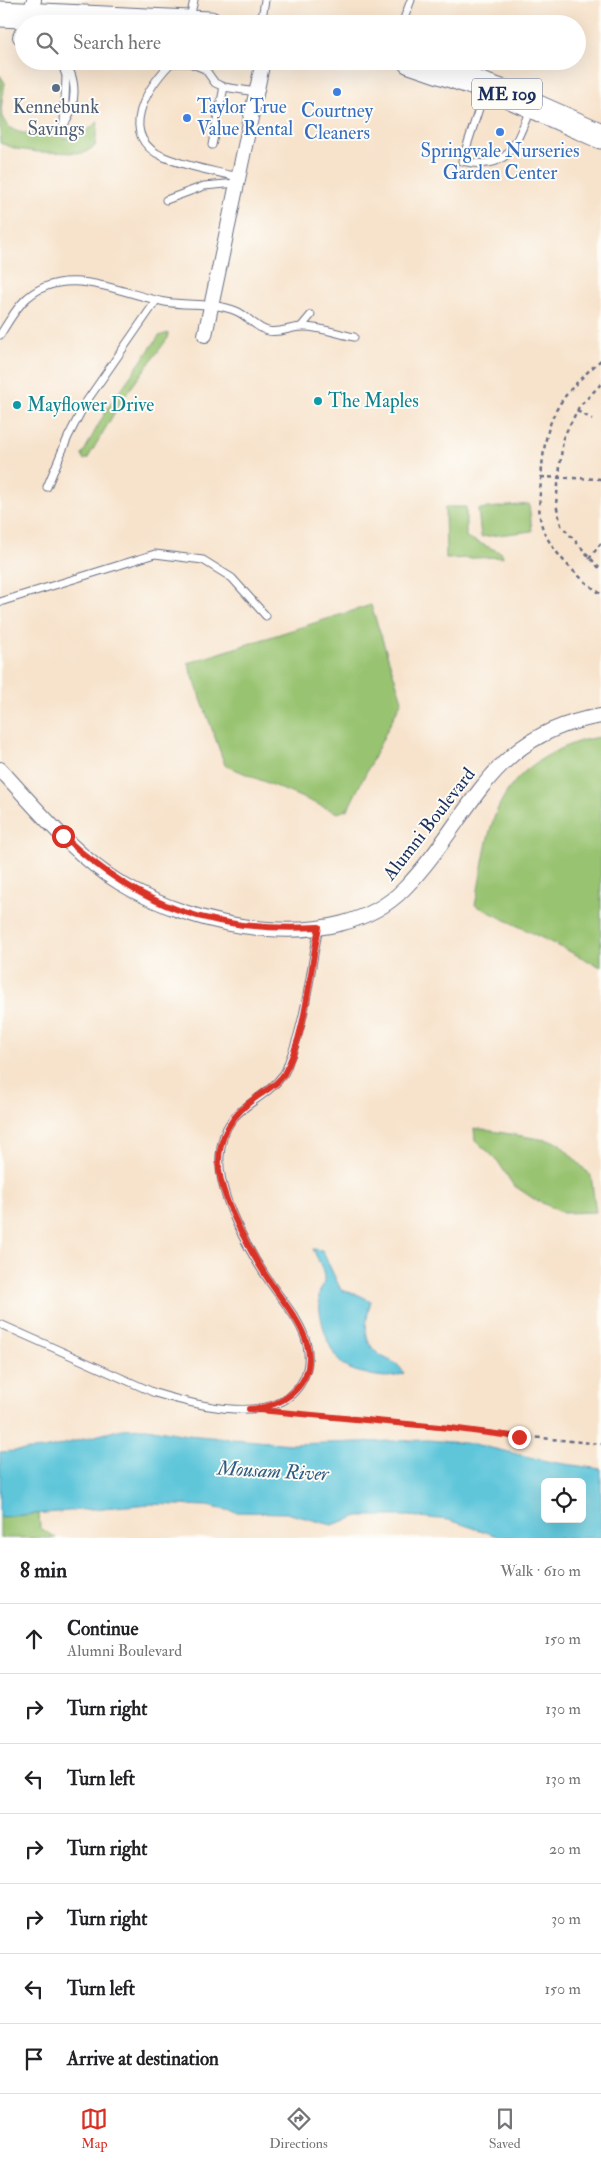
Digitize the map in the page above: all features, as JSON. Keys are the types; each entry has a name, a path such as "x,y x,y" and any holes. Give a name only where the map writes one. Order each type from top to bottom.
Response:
{"highway":[{"path":"0,14 15,18"},
{"name":"ME 109","path":"463,70 487,86 601,136"}],"street":[{"path":"205,336 261,70"},
{"name":"Alumni Boulevard","path":"0,769 78,850 106,874 141,895 194,916 222,923 270,928 319,927 357,919 394,898 428,859 483,783 509,756 527,742 562,725 601,716"}],"lane":[{"path":"262,15 265,0"},
{"path":"405,15 411,0"},
{"path":"63,125 70,119 72,111 73,77 70,70"},
{"path":"165,70 148,90 140,109 140,129 149,148 165,158 238,180"},
{"path":"206,70 215,83 224,87 256,92"},
{"path":"487,86 462,161 485,165 497,163 504,159 512,150 533,105"},
{"path":"212,145 224,87"},
{"path":"166,200 204,186 238,180"},
{"path":"0,335 21,304 40,288 73,281 178,305 211,306 236,311 262,329 270,332 286,331 301,327 354,337"},
{"path":"47,487 68,437 86,402 156,300"},
{"path":"301,327 311,315"},
{"path":"0,602 154,554 203,560 232,578 266,616"},
{"path":"0,1324 155,1393 198,1404 265,1409 285,1400 295,1392 306,1376 308,1368 307,1344 289,1308 270,1282 244,1238 221,1181 220,1155 221,1140 241,1109 284,1075 304,1012 319,927"}],"path":[{"path":"601,360 574,383 554,412 544,443 540,514 544,531 578,574 601,594"},
{"path":"601,384 577,411 563,438 556,504 561,525 589,559 601,570"},
{"path":"577,411 592,419"},
{"path":"541,477 601,479"},
{"path":"589,559 601,544"},
{"path":"278,1412 601,1444"}],"green space":[{"path":"0,75 5,83 2,115 5,123 11,128 27,134 61,134 64,139 71,136 74,140 98,122 95,146 84,153 38,152 17,149 0,143"},
{"path":"168,333 168,338 122,400 88,458 84,460 82,455 107,409 159,336"},
{"path":"529,504 532,531 481,537 478,509"},
{"path":"445,507 466,507 466,537 502,553 503,557 446,559"},
{"path":"371,605 402,700 348,809 338,813 225,765 188,663"},
{"path":"601,737 601,967 475,905 487,840 501,802 512,785 527,770 553,752 580,741"},
{"path":"474,1128 558,1142 591,1176 596,1212 563,1213 534,1199 513,1185 497,1160 475,1140"},
{"path":"39,1513 40,1528 56,1538 0,1538 0,1517"}],"water":[{"path":"313,1249 322,1250 341,1290 359,1295 371,1301 366,1332 371,1346 376,1352 402,1369 404,1373 390,1377 381,1377 357,1372 342,1364 337,1358 328,1342 322,1322 319,1296 324,1278"},
{"name":"Mousam River","path":"147,1428 187,1435 291,1444 428,1440 474,1444 551,1462 601,1469 601,1538 504,1538 449,1520 409,1516 359,1516 332,1525 286,1513 236,1512 207,1506 149,1504 0,1517 0,1452 45,1449 122,1429"}],"place":[{"name":"Kennebunk Savings","path":"56,88"},
{"name":"Courtney Cleaners","path":"337,92"},
{"name":"Taylor True Value Rental","path":"187,118"},
{"name":"Springvale Nurseries Garden Center","path":"500,132"},
{"name":"The Maples","path":"318,401"},
{"name":"Mayflower Drive","path":"17,405"}],"route":[{"path":"63,836 106,874 141,895 174,909 222,923 270,928 319,927 310,969 310,986 300,1030 284,1075 278,1082 241,1109 221,1140 219,1168 221,1181 233,1212 254,1256 297,1321 307,1344 308,1368 306,1376 295,1392 274,1406 265,1409 249,1409 398,1422 519,1437"}]}
